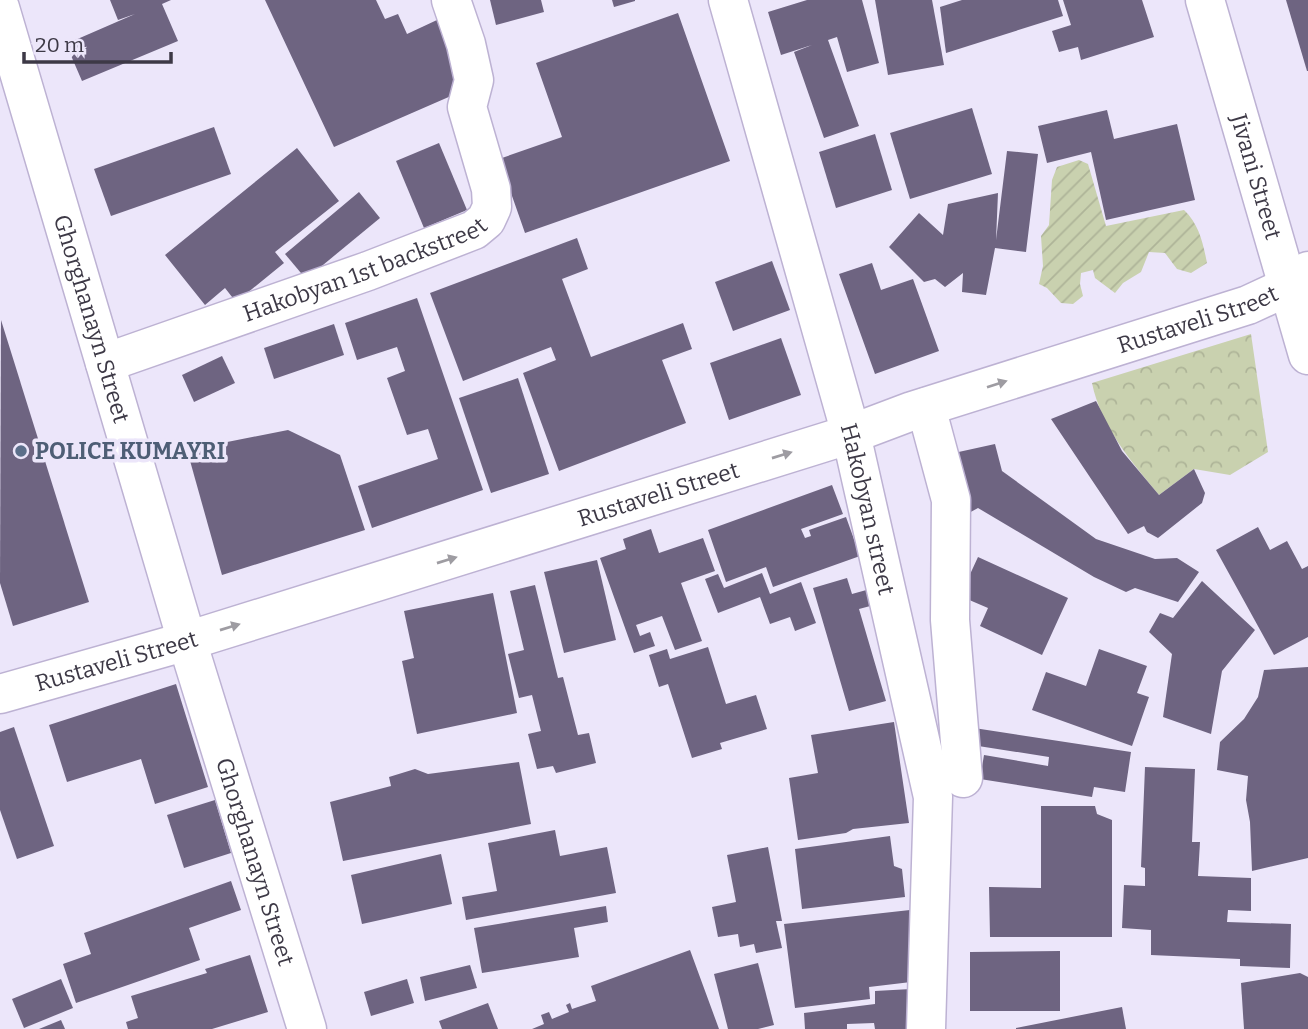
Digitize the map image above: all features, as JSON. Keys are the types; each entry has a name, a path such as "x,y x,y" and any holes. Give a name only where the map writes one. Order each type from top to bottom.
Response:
{"street":[{"name":"Hakobyan 1st backstreet","path":"105,363 368,271 474,230 486,220 492,207 491,189 467,107 474,80 466,44 451,0"},
{"name":"Hakobyan street","path":"728,0 851,434 933,797 926,1029"},
{"name":"Jivani Street","path":"1205,0 1297,279 1308,355"},
{"name":"Ghorghanayn Street","path":"0,8 187,641 307,1029"},
{"name":"Rustaveli Street","path":"0,694 187,641 851,434 926,407 1248,305 1297,279"},
{"path":"926,407 951,500 950,620 963,778"}],"green space":[{"path":"1079,160 1088,164 1106,226 1184,210 1197,228 1207,263 1191,273 1177,269 1165,253 1149,252 1141,272 1123,283 1115,293 1095,278 1093,270 1081,273 1083,296 1073,304 1061,303 1047,288 1039,284 1043,266 1041,236 1049,225 1052,180 1057,167"},
{"path":"1251,334 1268,452 1230,475 1194,469 1159,495 1110,429 1096,399 1092,383"}],"building":[{"path":"110,0 171,0 162,4 178,41 82,81 66,44 135,14 118,20"},
{"path":"265,0 376,0 385,19 398,14 407,34 437,20 467,89 334,147"},
{"path":"490,0 541,0 544,12 496,25"},
{"path":"612,0 635,0 635,1 614,7"},
{"path":"807,0 862,0 879,63 847,72 837,37 828,40 859,126 824,138 794,52 812,45 781,55 768,12"},
{"path":"875,0 932,0 944,65 888,75"},
{"path":"962,0 1058,0 1063,16 946,53 940,7"},
{"path":"1063,0 1142,0 1154,37 1081,60 1078,47 1059,52 1052,31 1071,25"},
{"path":"1286,0 1308,0 1308,71 1307,71"},
{"path":"678,13 730,161 525,233 499,159 562,137 536,63"},
{"path":"972,108 992,174 910,199 890,133"},
{"path":"1107,110 1114,139 1177,124 1195,200 1106,220 1091,152 1047,163 1038,126"},
{"path":"214,127 231,174 111,216 94,169"},
{"path":"875,134 892,190 836,208 819,152"},
{"path":"439,143 467,210 424,228 396,161"},
{"path":"297,148 339,201 275,252 284,263 236,302 225,288 205,305 165,255"},
{"path":"1007,151 1038,154 1026,252 995,248 986,295 962,292 963,273 945,287 935,279 924,282 889,247 919,213 943,235 948,204 998,193 996,240"},
{"path":"359,192 380,218 306,279 285,254"},
{"path":"577,238 588,269 562,279 591,357 683,323 692,349 662,360 686,423 559,471 523,373 556,360 551,347 463,381 430,293"},
{"path":"772,261 790,310 733,331 715,282"},
{"path":"872,263 881,290 913,279 939,351 875,374 839,274"},
{"path":"417,298 483,490 372,528 358,486 438,459 428,429 407,435 387,378 405,371 397,347 357,360 345,323"},
{"name":"POLICE KUMAYRI","path":"1,320 89,602 13,626 0,583"},
{"path":"334,324 344,355 274,379 264,348"},
{"path":"781,338 801,395 729,420 710,363"},
{"path":"222,356 235,383 194,402 182,375"},
{"path":"518,378 549,474 491,493 459,398"},
{"path":"1096,401 1122,451 1159,495 1194,469 1205,493 1202,503 1158,538 1147,532 1144,526 1128,534 1051,419"},
{"path":"288,430 340,455 365,530 222,575 187,450"},
{"path":"995,444 1002,471 1096,539 1155,559 1177,558 1199,572 1178,602 1135,588 1126,592 1094,577 978,508 967,514 954,453"},
{"path":"832,485 843,514 801,529 805,538 811,536 809,530 846,517 860,556 773,587 766,567 726,582 708,530"},
{"path":"1258,527 1270,550 1287,541 1302,569 1308,566 1308,637 1274,655 1216,550"},
{"path":"651,529 659,553 703,538 715,571 681,583 702,641 675,650 662,616 636,625 640,636 650,632 655,646 634,653 600,558 626,549 623,539"},
{"path":"978,557 1068,598 1042,655 980,626 988,608 960,596"},
{"path":"597,560 616,640 564,653 544,572"},
{"path":"762,573 770,594 801,582 816,623 795,631 790,617 770,624 760,597 718,613 705,579 718,574 724,588"},
{"path":"847,578 852,594 870,589 874,605 859,609 886,701 849,711 813,588"},
{"path":"1202,581 1255,630 1222,671 1211,734 1163,717 1172,654 1149,632 1160,613 1173,618"},
{"path":"535,585 558,678 563,677 578,735 589,733 596,763 556,773 553,766 537,769 528,734 541,731 532,695 519,698 508,654 524,650 510,591"},
{"path":"493,593 517,713 417,734 402,661 414,658 404,611"},
{"path":"708,647 726,704 756,695 767,729 720,743 722,749 692,758 668,684 659,687 649,655 667,649 670,659"},
{"path":"1099,649 1147,666 1137,693 1149,697 1132,746 1032,710 1046,672 1086,686"},
{"path":"1308,667 1308,858 1252,871 1250,822 1246,800 1248,776 1217,770 1220,742 1244,719 1258,697 1264,670"},
{"path":"176,684 208,787 155,804 141,759 67,782 49,725"},
{"path":"894,722 909,823 853,829 846,833 798,840 789,778 818,773 811,735"},
{"path":"14,727 54,846 17,859 0,810 0,732"},
{"path":"974,728 1131,752 1125,792 1094,787 1092,797 980,779 984,755 1048,766 1049,757 972,745"},
{"path":"519,762 531,824 343,861 330,802 391,786 389,777 415,769 428,774"},
{"path":"1145,767 1195,769 1192,842 1200,842 1198,876 1251,878 1251,911 1228,910 1227,922 1291,924 1290,968 1240,966 1240,959 1151,955 1151,930 1122,928 1124,885 1145,886 1145,868 1141,867"},
{"path":"215,800 231,853 184,868 167,815"},
{"path":"1041,806 1095,806 1097,814 1112,820 1112,937 990,937 989,887 1041,888"},
{"path":"555,830 560,856 607,847 616,893 466,920 462,897 497,891 488,843"},
{"path":"890,836 894,866 902,869 905,897 802,909 795,849"},
{"path":"768,847 782,921 776,921 782,948 756,953 754,944 740,947 738,934 718,937 712,907 736,902 727,855"},
{"path":"441,854 452,904 362,924 351,875"},
{"path":"231,881 241,910 189,928 200,960 76,1003 63,964 91,954 84,933"},
{"path":"606,906 608,922 574,928 579,957 482,973 474,928"},
{"path":"910,910 915,960 911,982 869,987 870,999 795,1008 784,924"},
{"path":"690,950 719,1029 532,1029 544,1024 541,1015 549,1012 552,1019 569,1012 566,1005 570,1003 572,1009 596,1001 591,986"},
{"path":"1060,951 1060,1011 970,1011 970,952"},
{"path":"250,955 268,1012 212,1029 128,1029 126,1022 138,1018 131,996 207,973 205,969"},
{"path":"758,963 774,1025 758,1029 728,1029 714,974"},
{"path":"470,965 477,988 425,1001 420,977"},
{"path":"1300,973 1308,977 1308,1029 1244,1029 1241,983"},
{"path":"61,979 73,1008 24,1028 12,999"},
{"path":"407,979 414,1003 371,1016 364,992"},
{"path":"911,989 913,1029 875,1029 874,1023 847,1024 847,1029 805,1029 804,1013 875,1004 875,991"},
{"path":"488,1003 498,1029 442,1029 439,1021"},
{"path":"1122,1007 1126,1029 1016,1029 1016,1028"},
{"path":"61,1020 65,1029 39,1029"}],"place":[{"name":"POLICE KUMAYRI","path":"21,451"}]}
